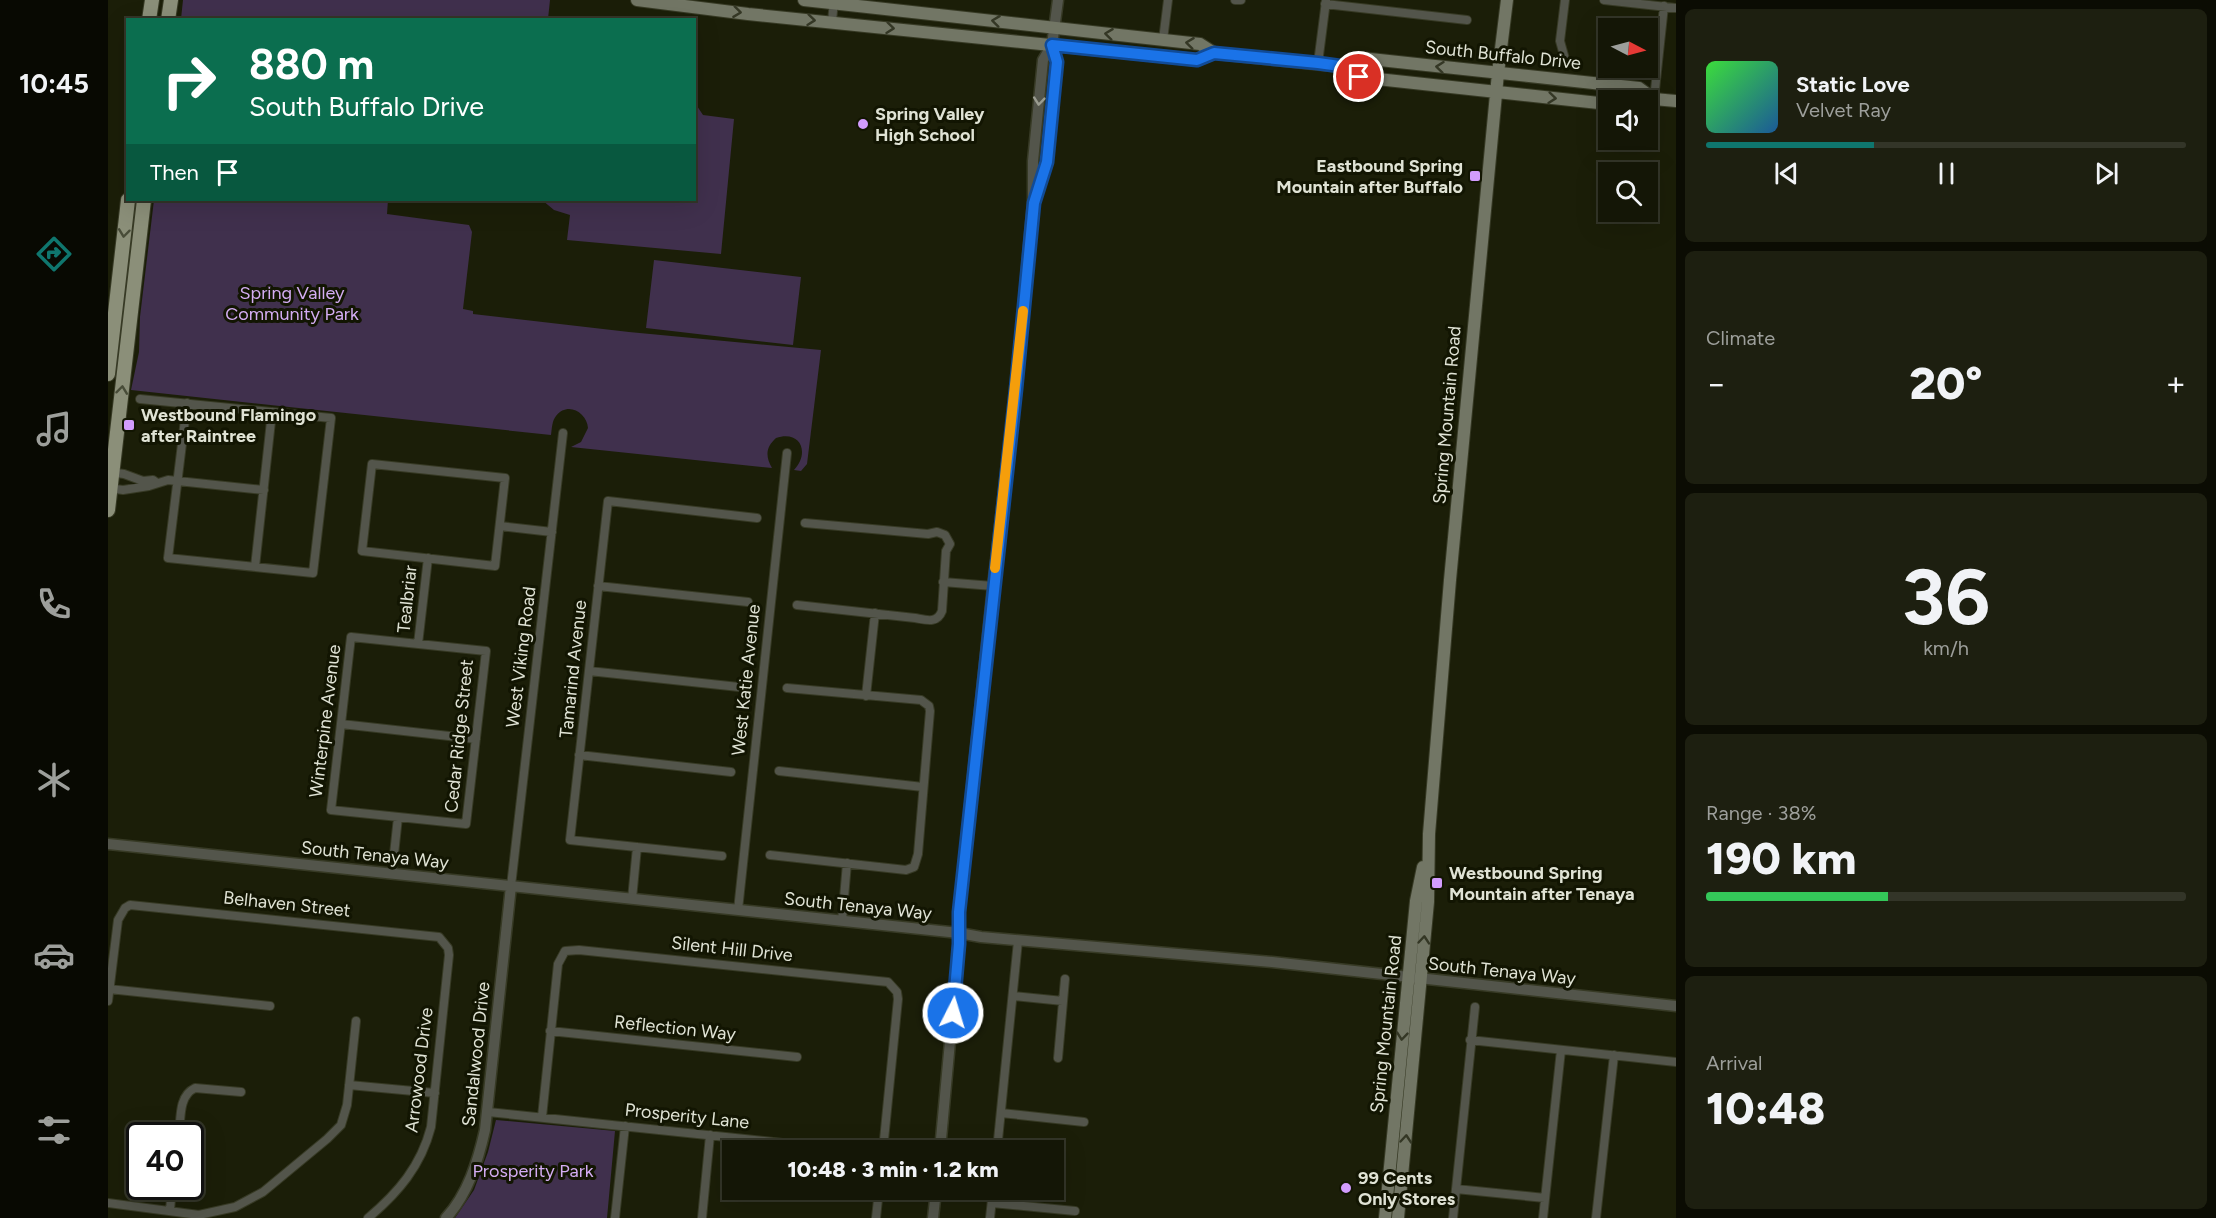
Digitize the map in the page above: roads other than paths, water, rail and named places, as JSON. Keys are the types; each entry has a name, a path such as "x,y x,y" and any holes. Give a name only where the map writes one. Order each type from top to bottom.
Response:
{"main road":[{"path":"149,18 152,0"},
{"path":"168,18 171,0"},
{"name":"South Buffalo Drive","path":"638,0 1197,60 1214,53"},
{"name":"South Buffalo Drive","path":"804,0 1200,44 1214,53 1347,67 1359,77 1598,103"},
{"name":"Spring Mountain Road","path":"1385,1218 1391,1153 1414,978 1428,902 1429,834 1456,510 1507,0"},
{"name":"South Buffalo Drive","path":"1347,67 1361,58 1641,90"},
{"name":"South Buffalo Drive","path":"1658,101 1676,101"},
{"path":"108,374 110,335 128,201"},
{"path":"108,510 110,472 144,201"},
{"name":"Spring Mountain Road","path":"1398,1218 1414,978"},
{"path":"1391,1153 1394,1187 1392,1218"}],"street":[{"path":"941,1140 959,912 1034,203 1047,162 1057,62 1052,45 1058,0"},
{"path":"1163,40 1168,0"},
{"path":"1235,0 1240,0"},
{"path":"1565,0 1560,40 1565,59"},
{"path":"1604,0 1676,8"},
{"path":"832,22 834,2"},
{"path":"1318,63 1326,2 1467,20"},
{"path":"1652,90 1664,6"},
{"path":"110,335 128,337"},
{"path":"140,399 331,418 313,573 168,558 187,404"},
{"path":"255,567 272,412"},
{"name":"West Viking Road","path":"511,886 563,433"},
{"name":"West Katie Avenue","path":"738,910 787,453"},
{"path":"372,464 505,478 500,526 495,566 362,551 372,464"},
{"path":"110,472 143,481 153,480 157,483"},
{"path":"109,488 123,490 178,480 264,490"},
{"name":"Tamarind Avenue","path":"637,847 570,840 608,501 757,518"},
{"path":"797,605 929,621 940,616 946,551 950,544 945,535 937,532 928,534 806,523"},
{"path":"500,526 552,532"},
{"name":"Tealbriar","path":"418,644 428,558"},
{"path":"943,582 993,586"},
{"path":"598,586 748,602"},
{"path":"866,696 875,614"},
{"name":"Winterpine Avenue","path":"398,817 331,810 351,637 418,644"},
{"name":"Cedar Ridge Street","path":"398,817 466,824 476,739 486,651 418,644"},
{"path":"589,671 739,687"},
{"path":"770,855 911,870 916,864 929,706 921,700 787,688"},
{"path":"341,724 476,739"},
{"path":"579,755 731,772"},
{"path":"779,771 923,787"},
{"path":"392,873 398,817"},
{"name":"South Tenaya Way","path":"108,844 1018,941 1272,962 1676,1006"},
{"path":"632,899 637,847 722,856"},
{"path":"842,921 847,863"},
{"name":"Sandalwood Drive","path":"446,1218 466,1187 478,1161 488,1112 511,886"},
{"name":"Belhaven Street","path":"109,989 118,920 125,908 138,905 439,937 444,942"},
{"path":"998,1140 1018,941"},
{"name":"Arrowood Drive","path":"368,1218 391,1198 415,1168 428,1141 449,955 444,942"},
{"name":"Silent Hill Drive","path":"550,1031 558,964 565,951 579,950 888,982 897,992 898,999 884,1140"},
{"path":"1058,1058 1065,979"},
{"path":"108,1001 109,989 270,1006"},
{"path":"1013,996 1063,1001"},
{"path":"1453,1218 1475,1006"},
{"path":"108,1203 199,1215 235,1208 263,1192 341,1125 347,1105 356,1021"},
{"path":"542,1117 550,1031"},
{"name":"Reflection Way","path":"550,1031 797,1057"},
{"path":"1470,1040 1676,1062"},
{"path":"1543,1218 1561,1050"},
{"path":"1596,1218 1614,1055"},
{"path":"349,1085 435,1093"},
{"path":"181,1122 183,1103 189,1091 195,1088 241,1092"},
{"name":"Prosperity Lane","path":"488,1112 756,1140"},
{"path":"1001,1113 1084,1122"},
{"path":"615,1218 625,1126"},
{"path":"702,1218 710,1135"},
{"path":"1456,1189 1545,1198"},
{"path":"170,1211 171,1200"},
{"path":"876,1218 878,1200"},
{"path":"933,1218 935,1200"},
{"path":"990,1218 992,1200"},
{"path":"992,1203 1075,1211"}],"place":[{"name":"Spring Valley High School","path":"863,124"},
{"name":"Eastbound Spring Mountain after Buffalo","path":"1475,176"},
{"name":"Westbound Flamingo after Raintree","path":"129,425"},
{"name":"Westbound Spring Mountain after Tenaya","path":"1437,883"},
{"name":"99 Cents Only Stores","path":"1346,1188"}],"park label":[{"name":"Spring Valley Community Park","path":"292,303"},
{"name":"Prosperity Park","path":"533,1171"}]}
